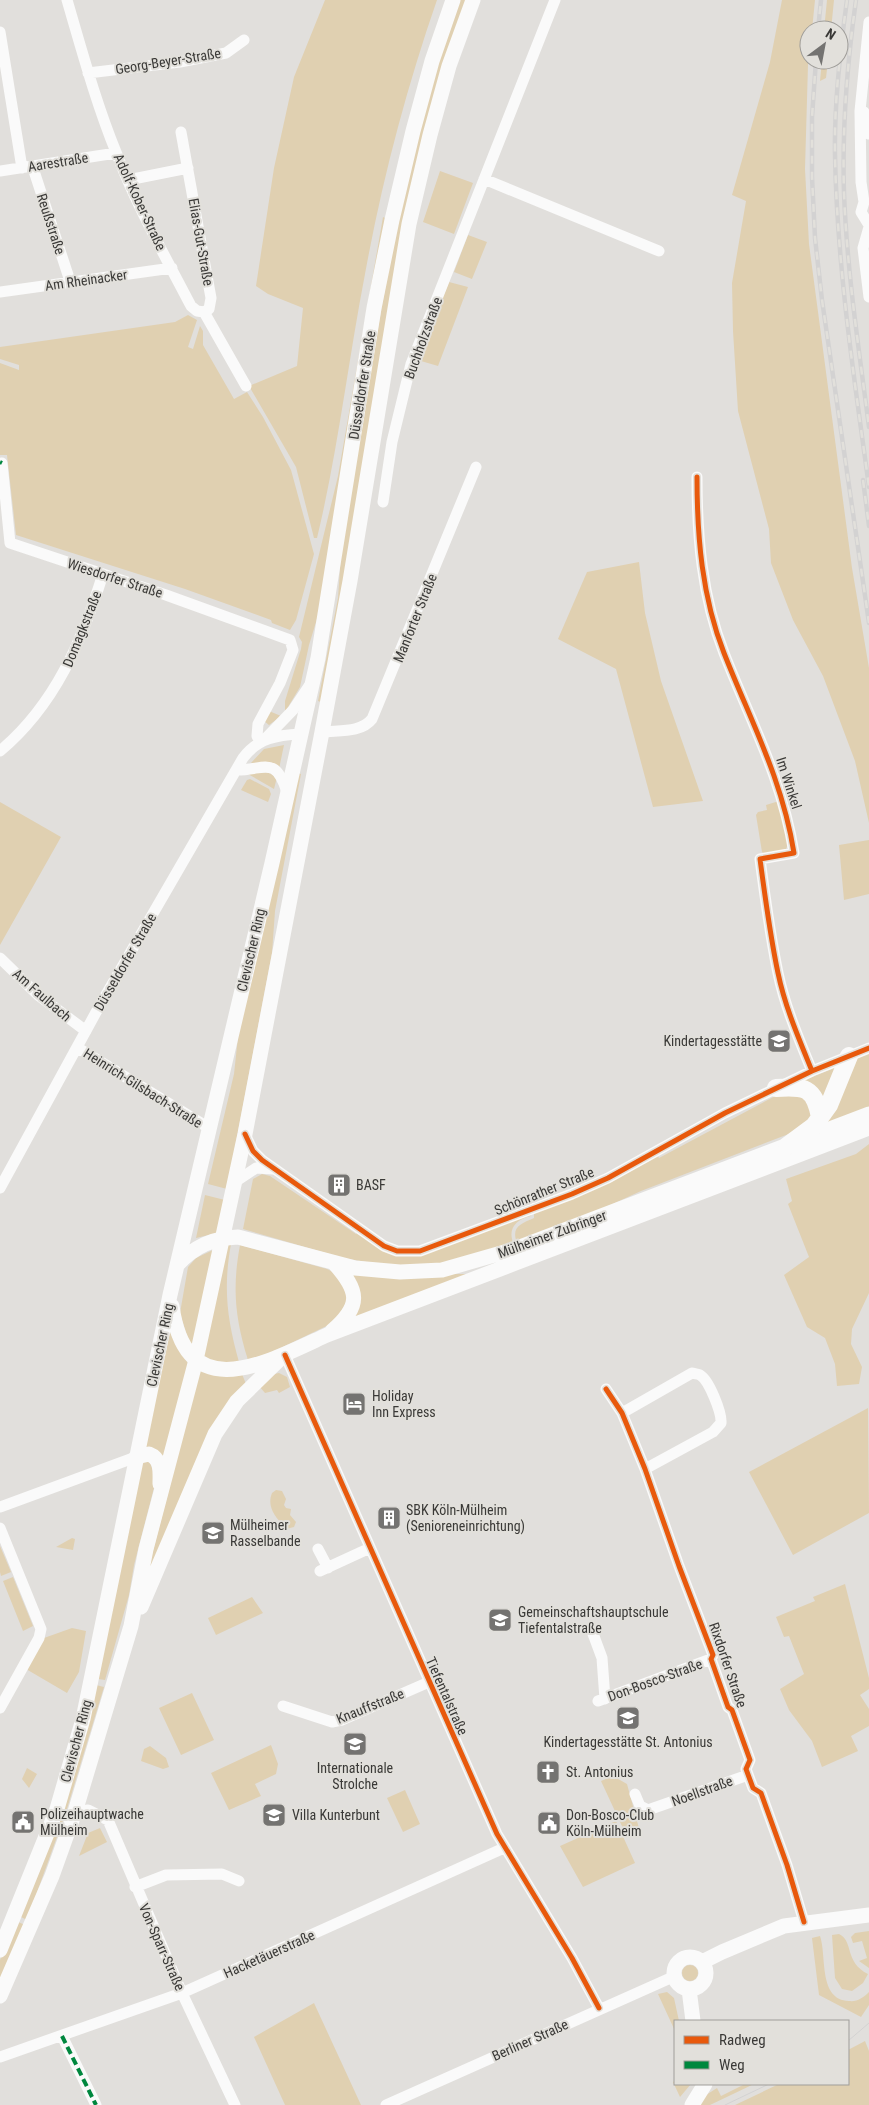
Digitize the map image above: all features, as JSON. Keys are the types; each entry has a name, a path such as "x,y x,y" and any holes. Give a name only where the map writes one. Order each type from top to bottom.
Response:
{"highway":[{"path":"786,1146 814,1126 829,1105 849,1056"},
{"path":"776,1088 798,1087 809,1091 817,1100 820,1117"}],"main road":[{"name":"Düsseldorfer Straße","path":"301,734 332,579 374,308 392,220 415,122 432,61 453,0"},
{"name":"Düsseldorfer Straße","path":"322,732 350,581 409,224 430,135 450,66 473,0"},
{"path":"301,734 322,732"},
{"name":"Clevischer Ring","path":"0,1996 52,1876 75,1812 131,1626 160,1496 171,1461 196,1360 235,1182 322,732"},
{"name":"Clevischer Ring","path":"0,1950 44,1844 72,1763 83,1719 170,1295 301,734"},
{"name":"Mülheimer Zubringer","path":"177,1264 198,1246 223,1238 246,1238 334,1263 400,1272 442,1270 512,1250 869,1114"},
{"name":"Mülheimer Zubringer","path":"285,1355 327,1335 869,1128"},
{"path":"327,1335 350,1313 354,1298 350,1282 334,1263"},
{"path":"170,1295 177,1334 185,1349 196,1360 216,1369 236,1370 285,1355"},
{"name":"Clevischer Ring","path":"131,1626 143,1603 215,1434 236,1401 285,1355"},
{"path":"136,1457 149,1454 156,1459 160,1467 160,1496"},
{"path":"702,1962 762,1934 804,1922 869,1915"},
{"path":"692,1957 702,1962 706,1971 704,1980 698,1987 689,1989 680,1985 675,1976 677,1964 684,1958 692,1957"},
{"path":"689,1989 693,2020"},
{"path":"692,2105 704,2085"}],"street":[{"name":"Adolf-Kober-Straße","path":"67,0 88,73 116,153 128,180 192,306 197,311 204,312 246,386"},
{"name":"Buchholzstraße","path":"383,502 392,442 411,364 556,0"},
{"path":"869,22 862,103 860,164 866,199 861,212 869,226 863,248 869,297"},
{"name":"Reußstraße","path":"0,32 4,86 28,168 70,281"},
{"name":"Georg-Beyer-Straße","path":"88,73 180,62 226,54 244,40"},
{"path":"862,103 869,134"},
{"name":"Elias-Gut-Straße","path":"181,132 211,298 209,309 204,312"},
{"name":"Aarestraße","path":"0,171 116,153"},
{"path":"128,180 188,168"},
{"path":"484,179 659,251"},
{"name":"Am Rheinacker","path":"1,290 172,268"},
{"name":"Wiesdorfer Straße","path":"2,463 5,546 103,574 285,638 293,644 294,650 280,683 258,724 256,736 262,741"},
{"name":"Manforter Straße","path":"322,732 360,728 368,725 372,719 476,467"},
{"name":"Im Winkel","path":"698,478 697,521 700,553 713,619 723,652 767,753 789,820 794,852 760,859 778,975 793,1024 812,1072"},
{"name":"Domagkstraße","path":"0,751 33,718 62,676 78,645 103,574"},
{"name":"Düsseldorfer Straße","path":"0,1188 86,1031 247,753 293,710 314,675"},
{"path":"262,741 282,734 301,734"},
{"path":"237,770 261,766 272,768 283,779 288,794"},
{"name":"Am Faulbach","path":"0,958 38,995 86,1031"},
{"name":"Heinrich-Gilsbach-Straße","path":"78,1048 209,1128"},
{"name":"Schönrather Straße","path":"245,1134 252,1151 273,1169 384,1246 396,1251 420,1251 572,1194 608,1178 725,1113 776,1088 869,1048"},
{"path":"235,1182 256,1168 273,1169"},
{"name":"Tiefentalstraße","path":"285,1355 504,1848 567,1950 599,2008"},
{"path":"622,1413 692,1373 700,1375 706,1381 719,1409 721,1422 713,1432 645,1469"},
{"name":"Rixdorfer Straße","path":"606,1389 622,1413 645,1469 681,1573 713,1655 711,1659 750,1760 746,1769 748,1775"},
{"path":"0,1507 136,1457"},
{"path":"0,1528 41,1629 39,1638 0,1708"},
{"path":"318,1549 324,1570 370,1548"},
{"name":"Don-Bosco-Straße","path":"592,1631 602,1658 601,1700 711,1659"},
{"name":"Knauffstraße","path":"283,1706 332,1722 342,1720 429,1682"},
{"path":"748,1775 753,1788 761,1793 788,1865 804,1922"},
{"name":"Noellstraße","path":"635,1794 640,1806 648,1810 748,1775"},
{"name":"Von-Sparr-Straße","path":"75,1812 88,1810 108,1820 182,1993 235,2105"},
{"name":"Hacketäuerstraße","path":"0,2057 182,1993 504,1848"},
{"path":"136,1888 166,1875 222,1874 238,1881"},
{"name":"Berliner Straße","path":"386,2105 599,2008 675,1976"},
{"path":"62,2036 96,2105"},
{"name":"Hacketäuerstraße","path":"0,2051 30,2047"}],"shaded area":[{"path":"325,0 437,0 405,101 379,204 359,307 331,472 317,538 314,538 296,467 249,386 297,366 303,308 268,294 256,286 274,168 294,77"},
{"path":"460,0 467,0 442,72 321,702 318,701 338,598 341,554 399,211 434,74"},
{"path":"782,0 815,0 813,20 799,20 799,70 808,70 805,169 809,244 852,568 869,668 869,823 855,761 823,676 793,620 771,563 769,529 738,411 732,283 746,201 732,195 770,62"},
{"path":"827,0 834,0 832,20 825,20"},
{"path":"821,70 827,70 826,78 820,81"},
{"path":"440,171 473,183 454,234 423,222"},
{"path":"383,217 385,218 320,609 309,645 300,687 285,712 285,701 301,649 302,642 299,637 338,476"},
{"path":"468,235 487,242 472,279 454,272"},
{"path":"449,282 468,287 438,366 421,361 421,351"},
{"path":"188,315 197,320 188,347 193,349 200,326 203,331 203,345 234,399 247,392 263,417 291,470 314,554 296,620 290,630 272,623 271,620 185,589 16,535 7,455 0,455 0,363 19,370 19,365 0,359 0,347 175,322"},
{"path":"639,562 645,613 661,681 703,801 653,807 616,669 558,639 587,572"},
{"path":"269,711 281,716 269,725 264,721"},
{"path":"284,745 279,769 251,763 264,749"},
{"path":"261,769 277,777 274,789 248,774"},
{"path":"298,773 301,774 275,911 272,953 227,1189 208,1184 234,1074 238,1037"},
{"path":"250,779 269,789 271,794 268,802 241,790 247,780"},
{"path":"779,801 789,844 785,850 765,854 762,852 756,815 758,812 767,810 766,805"},
{"path":"0,802 61,837 0,945"},
{"path":"869,840 869,894 844,900 839,845"},
{"path":"869,1053 869,1109 823,1127 851,1061"},
{"path":"837,1067 828,1101 802,1081"},
{"path":"801,1091 814,1115 799,1130 641,1191 571,1223 517,1243 515,1238 516,1230 521,1224 534,1218 534,1213 658,1156 659,1158 777,1095"},
{"path":"869,1144 869,1293 852,1329 851,1344 862,1367 859,1384 837,1386 835,1364 825,1338 807,1327 784,1275 809,1257 788,1204 792,1201 786,1179 856,1154"},
{"path":"262,1174 270,1176 356,1234 397,1256 415,1256 530,1214 531,1216 521,1220 514,1226 511,1234 514,1245 460,1260 422,1266 378,1264 343,1258 243,1229 253,1179"},
{"path":"205,1195 225,1200 217,1233 196,1238"},
{"path":"228,1244 231,1244 227,1275 229,1317 239,1362 217,1363 203,1357"},
{"path":"240,1245 327,1269 335,1273 351,1294 335,1322 272,1352 248,1360 240,1330 236,1303 236,1275"},
{"path":"213,1250 193,1346 190,1346 180,1313 188,1267 196,1258"},
{"path":"349,1274 469,1274 351,1322"},
{"path":"170,1332 178,1349 188,1363 165,1459 144,1450"},
{"path":"200,1370 242,1374 246,1384 146,1578"},
{"path":"279,1373 287,1377 290,1387 279,1393 277,1390 265,1393 259,1386 274,1374"},
{"path":"868,1408 869,1513 793,1555 749,1472"},
{"path":"149,1459 156,1480 134,1565 129,1595 105,1680 98,1679 142,1461"},
{"path":"276,1490 282,1491 286,1499 284,1505 286,1508 291,1509 290,1515 296,1522 294,1527 286,1529 271,1508 272,1493"},
{"path":"72,1538 75,1539 73,1550 56,1547"},
{"path":"0,1546 11,1572 1,1576 0,1572"},
{"path":"13,1577 33,1626 23,1631 3,1581"},
{"path":"845,1584 869,1678 869,1689 860,1695 869,1709 869,1726 851,1736 858,1751 822,1767 812,1741 789,1710 780,1689 804,1674 789,1636 784,1637 776,1617 815,1601 813,1597"},
{"path":"252,1597 263,1613 216,1635 208,1618"},
{"path":"72,1628 86,1631 79,1672 67,1693 26,1669 44,1638"},
{"path":"96,1685 104,1687 66,1812 27,1920 19,1916"},
{"path":"192,1693 214,1740 181,1755 159,1708"},
{"path":"271,1745 278,1764 276,1774 255,1784 261,1796 229,1810 211,1773"},
{"path":"150,1746 166,1758 169,1767 163,1769 141,1761 144,1749"},
{"path":"27,1768 37,1774 29,1788 22,1779"},
{"path":"613,1776 627,1784 640,1832 627,1837 601,1781"},
{"path":"405,1790 420,1824 403,1832 387,1798"},
{"path":"616,1821 635,1863 583,1887 560,1846"},
{"path":"100,1828 107,1842 79,1856 88,1833"},
{"path":"16,1921 25,1925 0,1987 0,1960"},
{"path":"869,1931 869,1968 859,1961 867,1958 862,1941 853,1943 851,1937 855,1933"},
{"path":"839,1934 844,1937 855,1964 868,1974 863,1983 852,1991 842,1989 835,1978 832,1935"},
{"path":"820,1936 826,1976 832,1993 839,1999 855,2001 869,1992 869,2005 861,2017 819,1995 812,1938"},
{"path":"690,1965 698,1973 690,1981 682,1973"},
{"path":"667,1992 674,1998 679,2020 674,2020 674,2029 658,1994"},
{"path":"314,2003 361,2105 285,2105 254,2037"},
{"path":"865,2041 869,2051 869,2105 735,2105 777,2085 849,2085 849,2049"},
{"path":"674,2085 690,2085 680,2097"},
{"path":"743,2085 752,2085 710,2105 699,2105 706,2095 717,2088 721,2096"}],"tram line":[{"path":"849,2040 869,2023"},
{"path":"725,2105 767,2085"}],"railway":[{"path":"819,20 821,0"},
{"path":"847,0 837,97 835,136 836,197 847,322 869,487"},
{"path":"856,0 846,96 844,193 857,340 869,427"},
{"path":"815,70 812,117 815,238 822,300 869,623"},
{"path":"863,480 869,526"}],"marked path":[{"path":"62,2036 96,2105"}],"cycle path":[{"path":"697,477 698,522 702,566 711,610 724,653 774,775 789,826 794,853 760,859 770,930 781,986 812,1071"},
{"path":"245,1134 253,1151 262,1160 384,1246 397,1251 420,1251 572,1194 608,1178 725,1113 812,1071 869,1048"},
{"path":"285,1355 497,1834 572,1958 599,2008"},
{"path":"606,1389 622,1413 645,1469 713,1655 711,1659 728,1707 732,1710 750,1760 746,1769 753,1788 761,1793 787,1865 804,1922"}],"place":[{"name":"Kindertagesstätte","path":"779,1041"},
{"name":"BASF","path":"339,1185"},
{"name":"Holiday Inn Express","path":"354,1404"},
{"name":"SBK Köln-Mülheim (Senioreneinrichtung)","path":"389,1518"},
{"name":"Mülheimer Rasselbande","path":"213,1533"},
{"name":"Gemeinschaftshauptschule Tiefentalstraße","path":"500,1620"},
{"name":"Kindertagesstätte St. Antonius","path":"628,1718"},
{"name":"Internationale Strolche","path":"355,1744"},
{"name":"St. Antonius","path":"548,1772"},
{"name":"Villa Kunterbunt","path":"274,1815"},
{"name":"Polizeihauptwache Mülheim","path":"23,1822"},
{"name":"Don-Bosco-Club Köln-Mülheim","path":"549,1823"}]}
